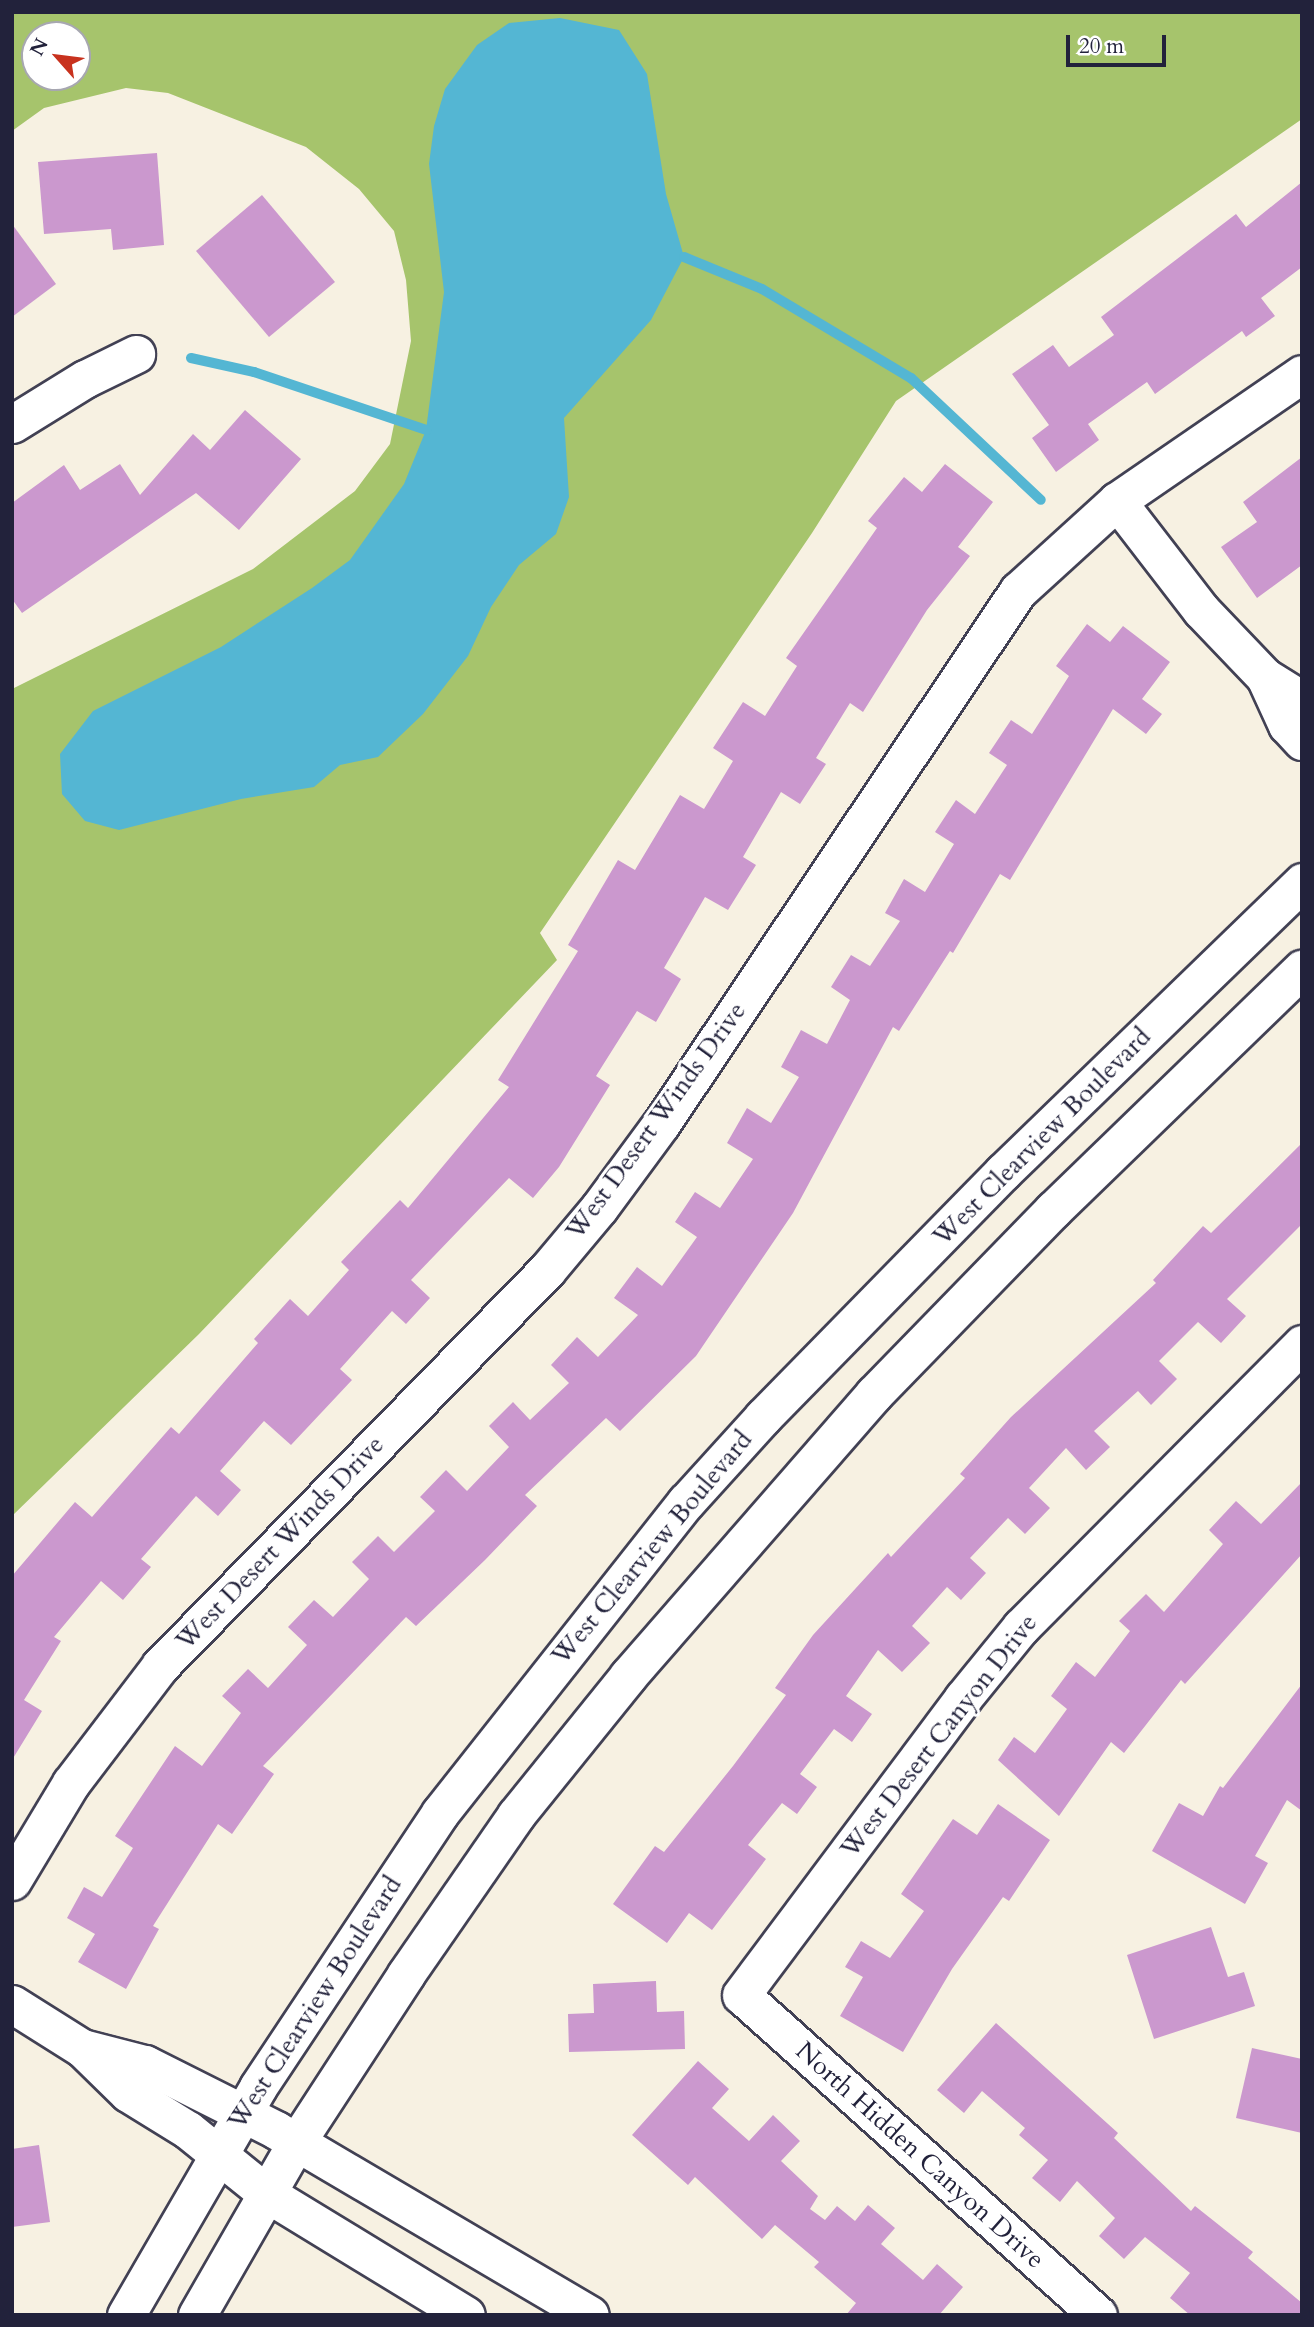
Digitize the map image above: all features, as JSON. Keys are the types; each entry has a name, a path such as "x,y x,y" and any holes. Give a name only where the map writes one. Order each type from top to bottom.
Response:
{"street":[{"path":"12,424 85,379 136,354"},
{"name":"West Desert Winds Drive","path":"12,1881 71,1783 160,1665 547,1270 599,1208 661,1124 1018,591 1117,501 1302,374"},
{"path":"1117,501 1201,610 1265,677 1302,700"},
{"path":"1265,677 1287,726 1302,741"},
{"name":"West Clearview Boulevard","path":"126,2315 241,2115 440,1814 686,1502 763,1417 1003,1172 1302,882"},
{"path":"197,2315 296,2143 516,1815 691,1599 840,1431 1003,1261 1302,970"},
{"name":"West Desert Canyon Drive","path":"741,1995 1021,1627 1302,1344"},
{"name":"North Hidden Canyon Drive","path":"741,1995 1098,2315"},
{"path":"12,2004 82,2049 128,2093 219,2154 266,2193 466,2315"},
{"path":"82,2049 145,2064 296,2143 590,2315"}],"green space":[{"path":"12,12 1302,12 1302,119 896,401 812,533 540,933 557,960 199,1334 12,1516 12,689 253,569 355,491 390,444 411,341 406,280 394,231 359,189 306,147 168,93 126,88 44,108 12,131"}],"water":[{"path":"560,18 619,30 647,74 666,194 684,257 651,320 564,418 569,497 556,534 519,565 491,607 468,656 423,714 378,757 340,765 314,787 241,799 119,830 85,821 62,794 60,754 93,711 221,647 312,588 350,560 404,484 426,430 444,292 429,164 434,126 445,89 477,45 509,23"}],"building":[{"path":"157,153 164,245 113,250 111,229 44,234 38,162"},
{"path":"1302,182 1302,267 1261,298 1275,316 1246,337 1242,331 1155,394 1147,382 1088,424 1099,440 1056,472 1032,438 1049,425 1012,374 1053,345 1069,367 1114,335 1101,317 1236,214 1246,227"},
{"path":"262,195 335,282 269,337 196,251"},
{"path":"12,224 56,284 12,317"},
{"path":"245,410 301,459 239,530 196,493 22,613 12,599 12,503 64,465 80,490 120,464 140,495 193,434 210,450"},
{"path":"1302,457 1302,565 1257,598 1221,547 1257,522 1243,502"},
{"path":"945,464 993,502 958,547 970,556 927,610 863,712 850,703 816,758 826,764 800,804 781,792 743,857 756,865 728,910 705,897 664,968 681,979 656,1022 637,1011 596,1076 610,1085 559,1167 533,1198 509,1178 411,1280 430,1298 406,1324 392,1311 340,1369 352,1380 291,1445 264,1421 220,1471 241,1490 218,1516 196,1496 141,1559 151,1567 123,1600 101,1581 54,1637 61,1641 24,1700 42,1711 12,1760 12,1576 75,1502 92,1517 171,1427 179,1434 258,1343 254,1339 290,1299 308,1316 349,1270 341,1262 400,1200 408,1208 509,1087 498,1080 578,951 568,945 618,860 635,870 680,795 704,809 733,761 713,748 743,702 765,716 797,666 786,658 877,528 868,521 904,477 922,492"},
{"path":"1087,624 1110,642 1123,626 1170,662 1142,699 1162,714 1146,734 1113,709 1010,880 1000,874 953,953 950,951 899,1031 893,1027 793,1213 696,1356 620,1431 606,1418 525,1495 537,1506 485,1560 416,1626 406,1617 263,1766 274,1774 232,1834 218,1824 153,1926 159,1929 126,1989 78,1962 95,1934 67,1918 84,1887 102,1897 133,1848 115,1836 175,1746 202,1766 241,1713 222,1696 248,1669 268,1688 307,1645 288,1627 314,1600 333,1617 369,1579 352,1562 378,1536 394,1552 435,1511 420,1497 446,1470 467,1491 509,1447 489,1426 513,1402 530,1420 569,1383 551,1365 577,1337 598,1357 638,1315 614,1298 637,1267 662,1286 697,1237 675,1222 695,1192 720,1208 753,1159 727,1143 747,1108 771,1123 799,1077 781,1067 801,1030 827,1044 850,1000 831,987 851,955 870,966 900,921 885,913 904,879 925,892 954,844 935,832 956,800 975,814 1007,765 989,753 1011,720 1032,734 1069,676 1056,666"},
{"path":"1302,1143 1302,1224 1227,1299 1246,1316 1221,1343 1198,1322 1159,1361 1177,1379 1151,1405 1138,1391 1094,1431 1110,1447 1086,1470 1066,1448 1029,1488 1050,1508 1025,1534 1008,1518 970,1558 986,1573 961,1600 947,1587 912,1626 930,1643 902,1672 878,1650 846,1696 872,1714 852,1742 834,1729 800,1774 817,1787 797,1814 782,1803 748,1845 766,1859 712,1930 689,1913 667,1943 613,1904 655,1846 664,1852 786,1695 775,1688 813,1635 888,1553 891,1557 965,1478 960,1474 1011,1417 1156,1283 1153,1280 1203,1226 1211,1233"},
{"path":"1302,1482 1302,1554 1185,1684 1181,1680 1124,1753 1111,1742 1059,1816 998,1760 1014,1737 1035,1753 1067,1709 1051,1696 1076,1662 1095,1677 1130,1631 1119,1621 1146,1594 1164,1612 1223,1544 1209,1530 1236,1501 1261,1524"},
{"path":"1302,1684 1302,1811 1287,1800 1255,1856 1268,1863 1245,1904 1152,1851 1179,1803 1203,1816 1220,1786 1223,1788"},
{"path":"998,1804 1050,1840 1009,1901 1003,1897 952,1969 903,2052 840,2016 863,1977 845,1967 861,1941 890,1958 924,1911 901,1894 953,1819 977,1835"},
{"path":"1211,1927 1228,1977 1244,1972 1255,2006 1154,2039 1127,1955"},
{"path":"656,1981 657,2012 684,2011 685,2049 569,2052 568,2014 594,2013 593,1984"},
{"path":"996,2023 1118,2133 1114,2138 1191,2211 1195,2206 1253,2252 1248,2258 1302,2303 1302,2315 1190,2315 1170,2298 1190,2273 1145,2237 1124,2259 1099,2236 1115,2218 1077,2181 1060,2202 1032,2178 1048,2160 1019,2135 1025,2128 982,2091 964,2113 937,2090"},
{"path":"1252,2048 1302,2059 1302,2133 1236,2118"},
{"path":"698,2061 729,2089 712,2108 749,2141 773,2115 800,2141 781,2161 818,2196 810,2209 825,2220 837,2206 855,2221 868,2205 895,2228 881,2244 923,2280 937,2264 963,2287 939,2315 846,2315 856,2303 814,2267 819,2262 775,2225 762,2239 695,2177 688,2185 632,2135"},
{"path":"39,2145 50,2222 12,2227 12,2149"}],"waterway":[{"path":"684,257 762,289 911,378 1041,500"},
{"path":"191,358 254,372 426,430"}]}
